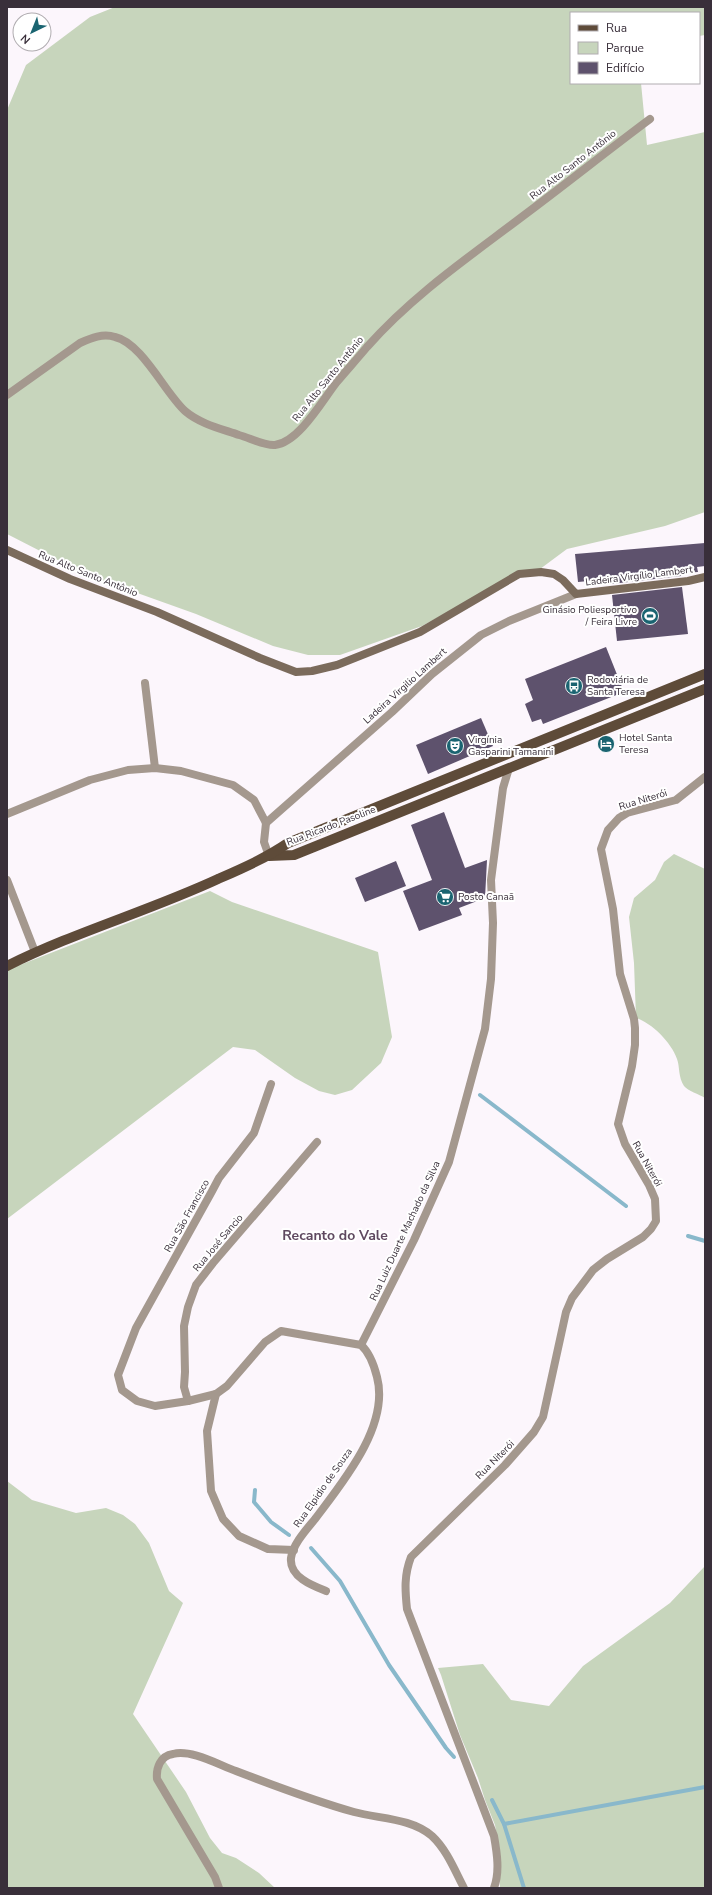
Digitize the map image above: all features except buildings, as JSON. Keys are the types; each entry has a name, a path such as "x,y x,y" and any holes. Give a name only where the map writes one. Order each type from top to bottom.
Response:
{"main road":[{"name":"Rua Ricardo Pasoline","path":"269,856 288,843 705,674"},
{"name":"Rua Ricardo Pasoline","path":"269,856 294,855 705,689"},
{"path":"7,966 35,952 174,899 269,856"}],"street":[{"name":"Rua Alto Santo Antônio","path":"7,395 80,343 93,337 114,336 124,341 138,353 158,376 172,398 191,416 221,429 271,445 284,442 303,427 368,346 428,289 456,265 650,119"},
{"name":"Rua Alto Santo Antônio","path":"7,550 70,579 157,612 260,658 296,672 312,671 337,665 420,632 520,574 541,572 554,574 563,580 576,594"},
{"name":"Ladeira Virgílio Lambert","path":"576,594 688,581 705,577"},
{"name":"Ladeira Virgilio Lambert","path":"266,823 392,712 432,674 481,635 509,621 576,594"},
{"path":"145,683 155,768"},
{"path":"7,814 90,780 128,770 155,768 181,771 233,785 254,800 266,823 264,842 269,856"},
{"name":"Rua Luiz Duarte Machado da Silva","path":"361,1345 414,1240 449,1162 485,1029 492,972 493,923 491,880 503,788 509,768"},
{"name":"Rua Niterói","path":"494,1888 498,1860 494,1836 407,1609 404,1585 406,1568 411,1557 505,1465 534,1432 543,1417 566,1312 572,1298 592,1270 643,1237 656,1221 655,1199 625,1144 618,1124 632,1066 635,1045 635,1028 634,1019 620,974 613,909 601,849 608,830 619,818 627,814 676,800 705,777"},
{"path":"7,880 35,952"},
{"name":"Rua São Francisco","path":"188,1401 154,1406 147,1405 132,1398 122,1390 119,1384 118,1375 122,1360 146,1308 210,1193 219,1178 254,1133 271,1084"},
{"name":"Rua José Sancio","path":"188,1401 184,1387 184,1326 188,1307 196,1285 213,1262 317,1142"},
{"path":"188,1401 216,1394 227,1386 265,1342 281,1331 361,1345"},
{"name":"Rua Elpidio de Souza","path":"294,1550 344,1480 370,1433 379,1404 380,1388 370,1356 361,1345"},
{"path":"216,1394 207,1431 211,1491 223,1519 239,1536 268,1549 294,1550 292,1563 296,1572 310,1585 326,1590"},
{"path":"219,1888 215,1877 157,1779 156,1769 162,1760 172,1754 188,1753 273,1785 355,1812 410,1823 432,1836 445,1852 464,1888"}],"green space":[{"path":"115,7 705,7 705,35 700,36 700,12 570,12 570,84 641,84 647,145 705,132 705,512 665,526 567,549 536,572 508,579 422,626 340,655 308,655 273,646 196,614 87,575 7,534 7,110 26,65 43,52 52,52 52,46 90,17"},
{"path":"674,854 705,869 705,1098 684,1086 677,1059 666,1040 648,1024 636,1018 634,963 629,917 634,898 655,880 664,862"},
{"path":"210,891 232,902 378,952 392,1037 381,1063 352,1090 335,1095 319,1091 295,1078 255,1050 233,1047 7,1219 7,970"},
{"path":"7,1481 32,1500 76,1513 106,1508 123,1515 135,1524 149,1543 169,1591 183,1603 133,1714 186,1792 210,1838 222,1853 236,1858 259,1873 275,1888 7,1888"},
{"path":"705,1566 705,1888 500,1888 499,1848 495,1825 460,1735 438,1668 483,1664 511,1700 549,1706 583,1666 670,1603"}],"waterway":[{"path":"480,1095 626,1206"},
{"path":"688,1236 705,1241"},
{"path":"255,1490 254,1502 271,1522 289,1535"},
{"path":"311,1548 340,1581 389,1665 446,1748 454,1757"},
{"path":"504,1824 705,1787"},
{"path":"492,1800 504,1824 524,1888"}],"place":[{"name":"Ginásio Poliesportivo / Feira Livre","path":"650,616"},
{"name":"Rodoviária de Santa Teresa","path":"574,686"},
{"name":"Hotel Santa Teresa","path":"606,744"},
{"name":"Virgínia Gasparini Tamanini","path":"455,746"},
{"name":"Posto Canaã","path":"445,897"}],"district":[{"name":"Recanto do Vale","path":"335,1235"}]}
